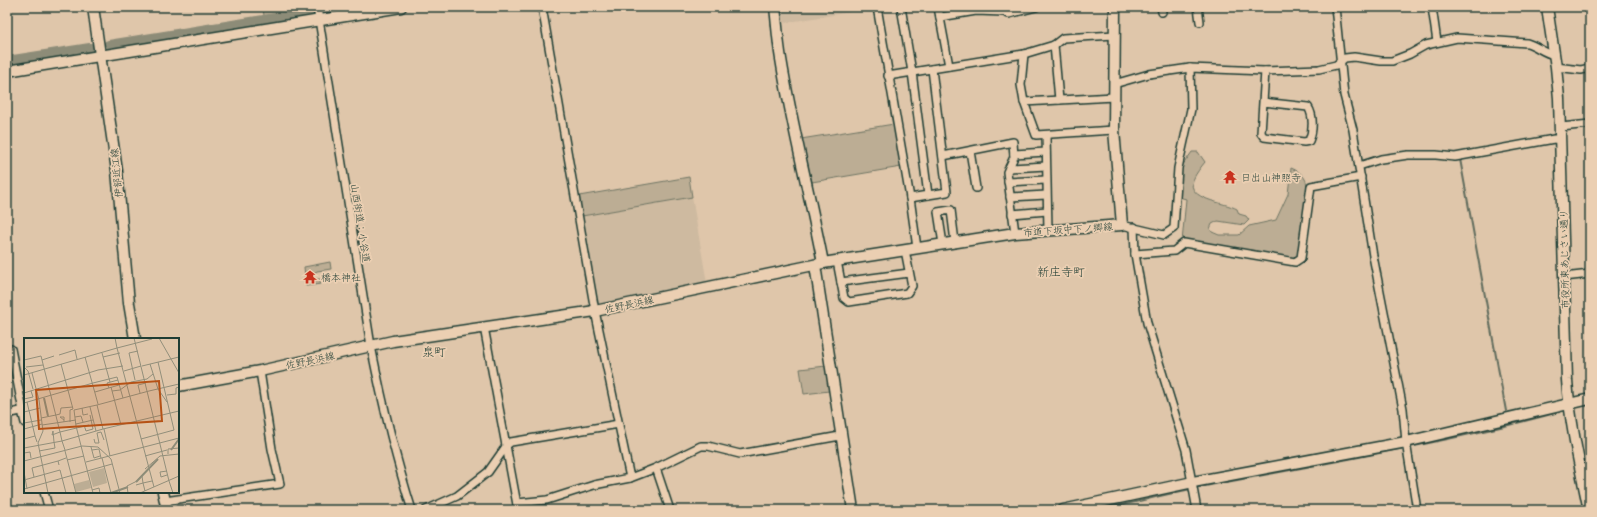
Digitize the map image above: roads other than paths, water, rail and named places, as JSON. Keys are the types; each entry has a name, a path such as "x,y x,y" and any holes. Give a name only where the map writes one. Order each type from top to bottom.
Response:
{"street":[{"name":"伊部近江線","path":"93,7 117,171 129,303 135,338"},
{"name":"山西街道：小谷道","path":"317,7 371,346 399,466 412,510"},
{"path":"7,71 401,7"},
{"path":"542,7 595,311 630,478"},
{"path":"775,7 787,94 813,210 840,436 853,510"},
{"path":"877,7 910,198 917,248"},
{"path":"901,7 912,72 928,195"},
{"path":"938,7 949,66"},
{"path":"940,17 976,9 1004,9 1009,14 1036,7"},
{"name":"市道下坂中下ノ郷線","path":"819,264 1015,233 1122,225 1114,130 1115,7"},
{"path":"1198,7 1200,22"},
{"path":"1335,7 1344,95 1359,166 1375,264 1403,409 1406,442 1417,510"},
{"path":"1432,7 1437,42"},
{"name":"市役所東あじさい通り","path":"1547,7 1556,67 1561,127 1564,277 1569,404 1575,446 1589,510"},
{"path":"888,76 1024,54 1054,45 1063,38 1115,34"},
{"path":"1114,84 1148,74 1190,68 1265,71 1319,69 1336,65 1345,58 1354,57 1392,61 1410,54 1426,45 1457,38 1527,43 1548,54 1554,55"},
{"path":"1054,45 1059,100"},
{"path":"1024,54 1021,85 1024,102 1036,135 1114,130"},
{"path":"1556,67 1581,70 1590,68"},
{"path":"1122,225 1164,235 1174,228 1178,168 1191,108 1190,68"},
{"path":"910,198 947,192 932,69"},
{"path":"1263,102 1308,107 1312,112 1309,141 1304,142 1264,137 1261,133 1263,102 1265,71"},
{"path":"1024,102 1114,97"},
{"path":"1561,127 1590,124"},
{"path":"1046,135 1046,195 1048,230"},
{"path":"1359,166 1381,159 1408,155 1455,157 1561,140"},
{"path":"943,156 1013,142 1014,157 1007,172 1015,233"},
{"path":"970,151 976,188"},
{"path":"1014,154 1046,152"},
{"path":"1008,168 1046,166"},
{"path":"1135,254 1174,251 1184,244 1295,262 1301,258 1311,186 1360,177"},
{"path":"1008,182 1046,180"},
{"path":"1010,197 1046,195"},
{"path":"943,244 938,212 951,210 955,242"},
{"path":"1012,214 1047,211"},
{"path":"1134,227 1135,254 1147,322 1186,450 1197,510"},
{"path":"837,261 844,298 849,302 880,298 907,293 912,286 905,250"},
{"name":"佐野長浜線","path":"179,386 260,371 393,341 595,311 819,264"},
{"path":"841,282 909,273"},
{"path":"1564,277 1590,274"},
{"path":"484,327 507,445 517,506 547,500 594,485 630,478 656,468 701,446 708,446 740,454 840,436"},
{"path":"7,350 11,349 23,411 7,414"},
{"path":"165,501 280,484 272,449 260,371"},
{"path":"1063,510 1194,487 1406,442 1590,399"},
{"path":"426,510 457,496 488,472 507,445 511,442 619,424"},
{"path":"656,468 670,510"},
{"path":"44,493 49,510"}],"waterway":[{"path":"326,11 348,7"},
{"path":"109,46 307,14"},
{"path":"7,62 90,49"},
{"path":"1460,159 1506,411"},
{"path":"1583,406 1590,404"},
{"path":"1099,510 1200,487 1425,444 1559,412"}],"place":[{"name":"日出山神照寺","path":"1230,177"},
{"name":"橋本神社","path":"310,277"}],"district":[{"name":"新庄寺町","path":"1061,272"},
{"name":"泉町","path":"434,352"}]}
